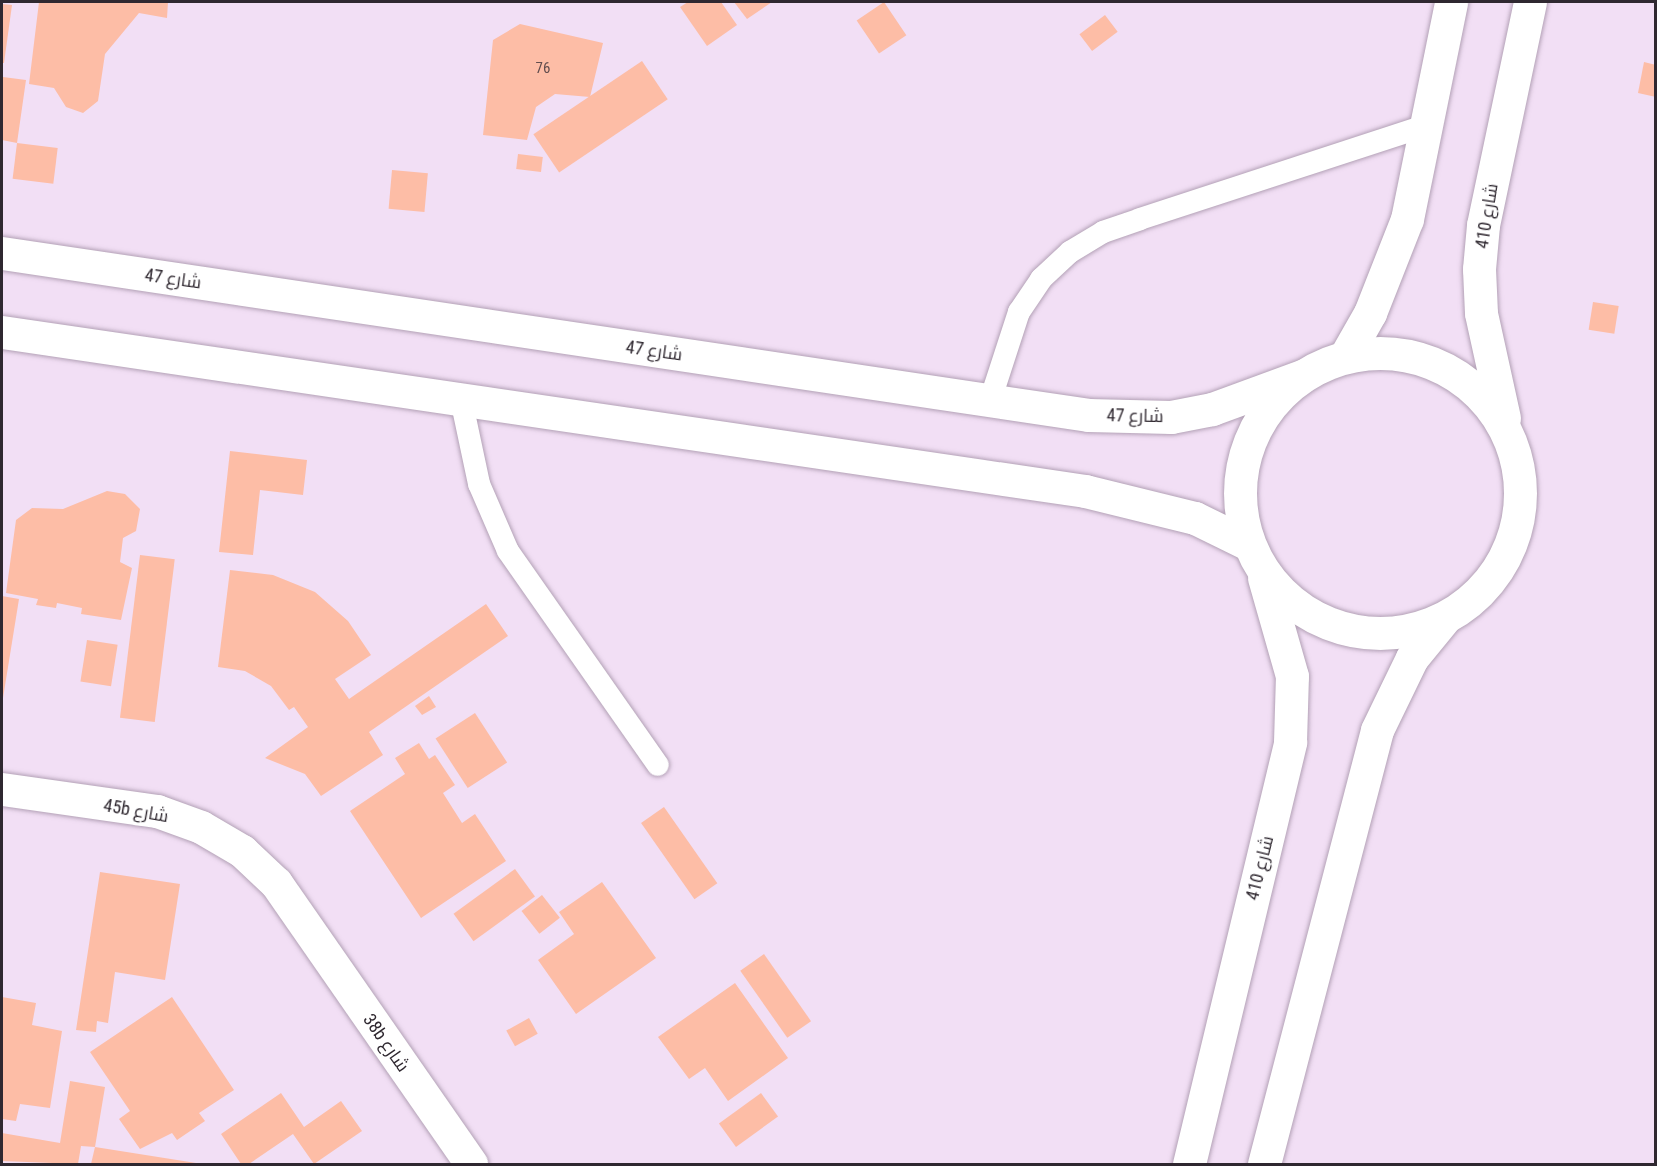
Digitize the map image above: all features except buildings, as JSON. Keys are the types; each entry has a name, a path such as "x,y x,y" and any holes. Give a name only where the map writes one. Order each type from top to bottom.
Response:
{"street":[{"path":"1345,357 1391,267 1407,219 1428,125 1450,2"},
{"name":"شارع 410","path":"1444,619 1487,585 1514,538 1521,484 1481,314 1479,269 1483,225 1530,2"},
{"name":"شارع 47","path":"2,254 1088,415 1171,417 1212,409 1302,376 1345,357 1394,353 1440,365 1480,392 1508,431"},
{"path":"2,332 1085,491 1195,518 1255,557 1289,601 1324,622 1354,630 1405,631 1444,619"},
{"name":"شارع 410","path":"1189,1164 1290,742 1292,676 1238,497 1245,450 1267,409 1302,376"},
{"path":"1264,1164 1377,730 1412,658 1444,619"},
{"name":"45b شارع","path":"2,789 157,811 201,827 242,850 276,883 302,921"},
{"name":"38b شارع","path":"302,921 471,1164"}],"lane":[{"path":"990,401 1019,312 1041,279 1070,252 1103,232 1428,125"},
{"path":"461,399 479,484 508,551 658,765"}]}
